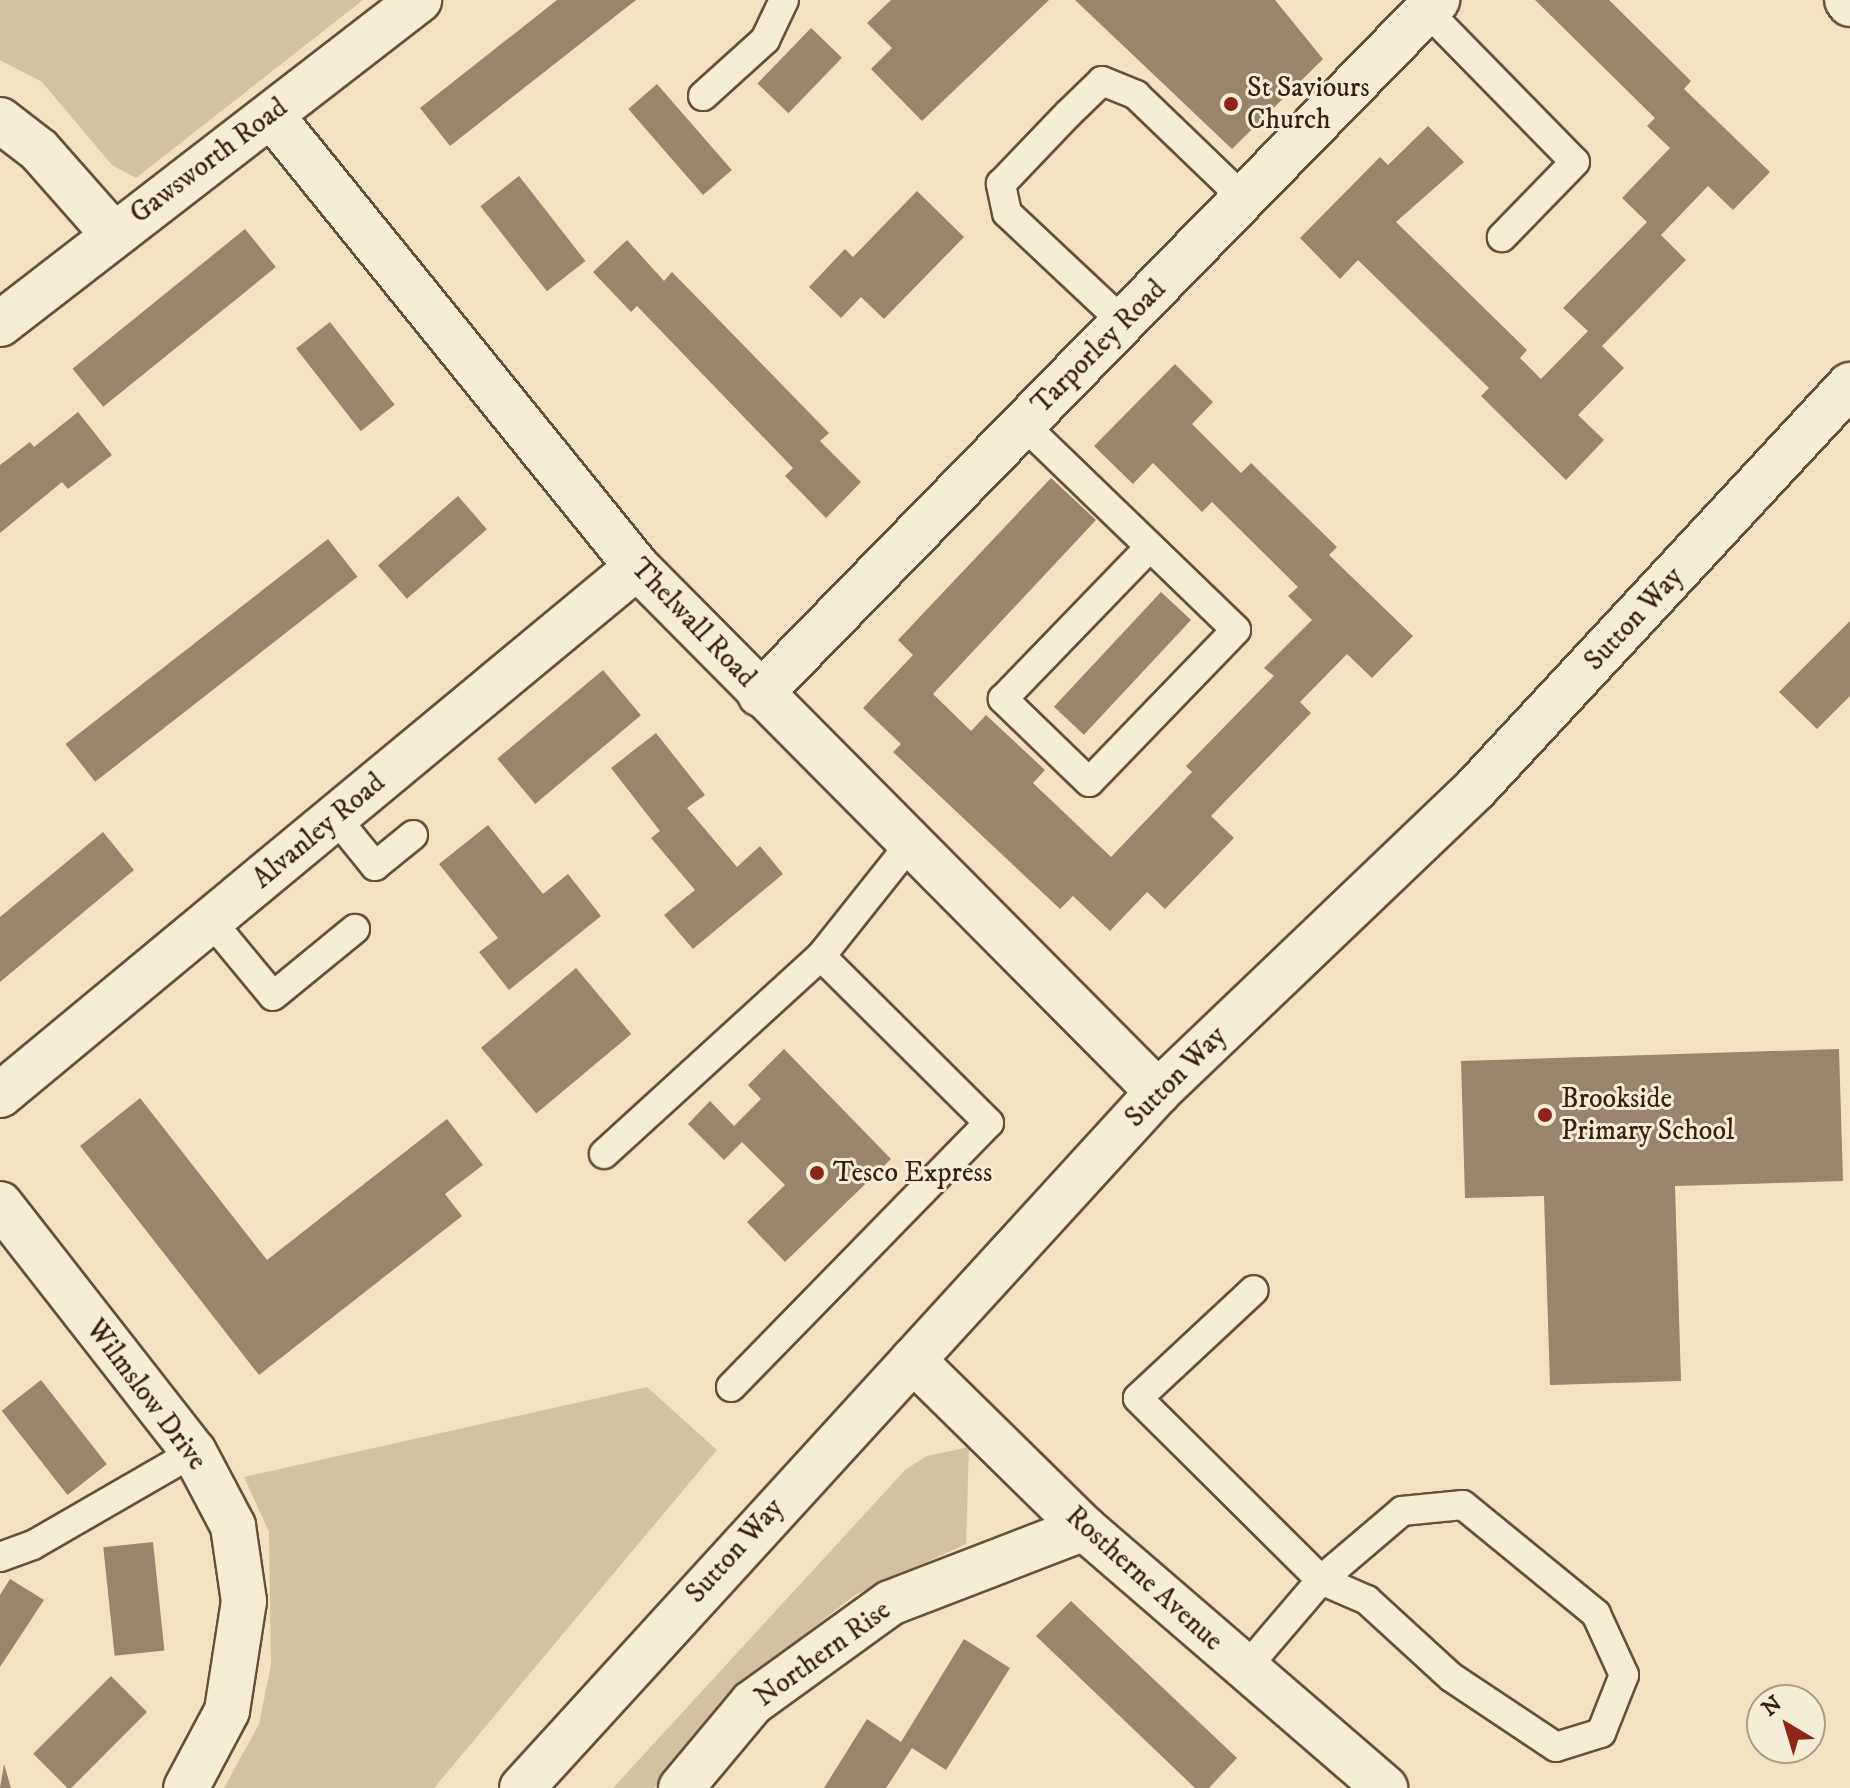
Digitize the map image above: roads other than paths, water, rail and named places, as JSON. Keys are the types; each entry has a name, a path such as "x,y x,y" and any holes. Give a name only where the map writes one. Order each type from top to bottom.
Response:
{"street":[{"name":"Gawsworth Road","path":"0,324 419,0"},
{"name":"Tarporley Road","path":"760,694 1432,6"},
{"name":"Thelwall Road","path":"271,115 637,567 1158,1092"},
{"path":"0,120 39,150 113,234"},
{"name":"Sutton Way","path":"522,1788 1158,1092 1476,788 1850,385"},
{"name":"Alvanley Road","path":"0,1095 637,567"},
{"name":"Wilmslow Drive","path":"0,1204 194,1452 233,1526 244,1601 227,1711 186,1788"},
{"name":"Rostherne Avenue","path":"913,1360 1084,1528 1370,1784"},
{"name":"Northern Rise","path":"681,1788 752,1703 890,1603 1084,1528"}],"lane":[{"path":"703,96 765,40 784,0"},
{"path":"1432,6 1575,162 1502,237"},
{"path":"1123,322 1007,213 1001,184 1068,114 1102,81 1136,95 1244,199"},
{"path":"1023,424 1236,630 1089,782 1003,699 1150,547"},
{"path":"336,818 375,866 413,835"},
{"path":"604,1154 821,956 910,844"},
{"path":"211,921 273,996 355,929"},
{"path":"731,1387 989,1123 821,956"},
{"path":"1245,1669 1321,1580 1402,1511 1463,1505 1596,1614 1624,1675 1601,1733 1556,1747 1451,1677 1367,1600 1321,1580 1138,1398 1254,1290"},
{"path":"0,1557 33,1545 194,1452"}],"place":[{"name":"St Saviours Church","path":"1231,104"},
{"name":"Brookside Primary School","path":"1545,1115"},
{"name":"Tesco Express","path":"817,1173"}]}
